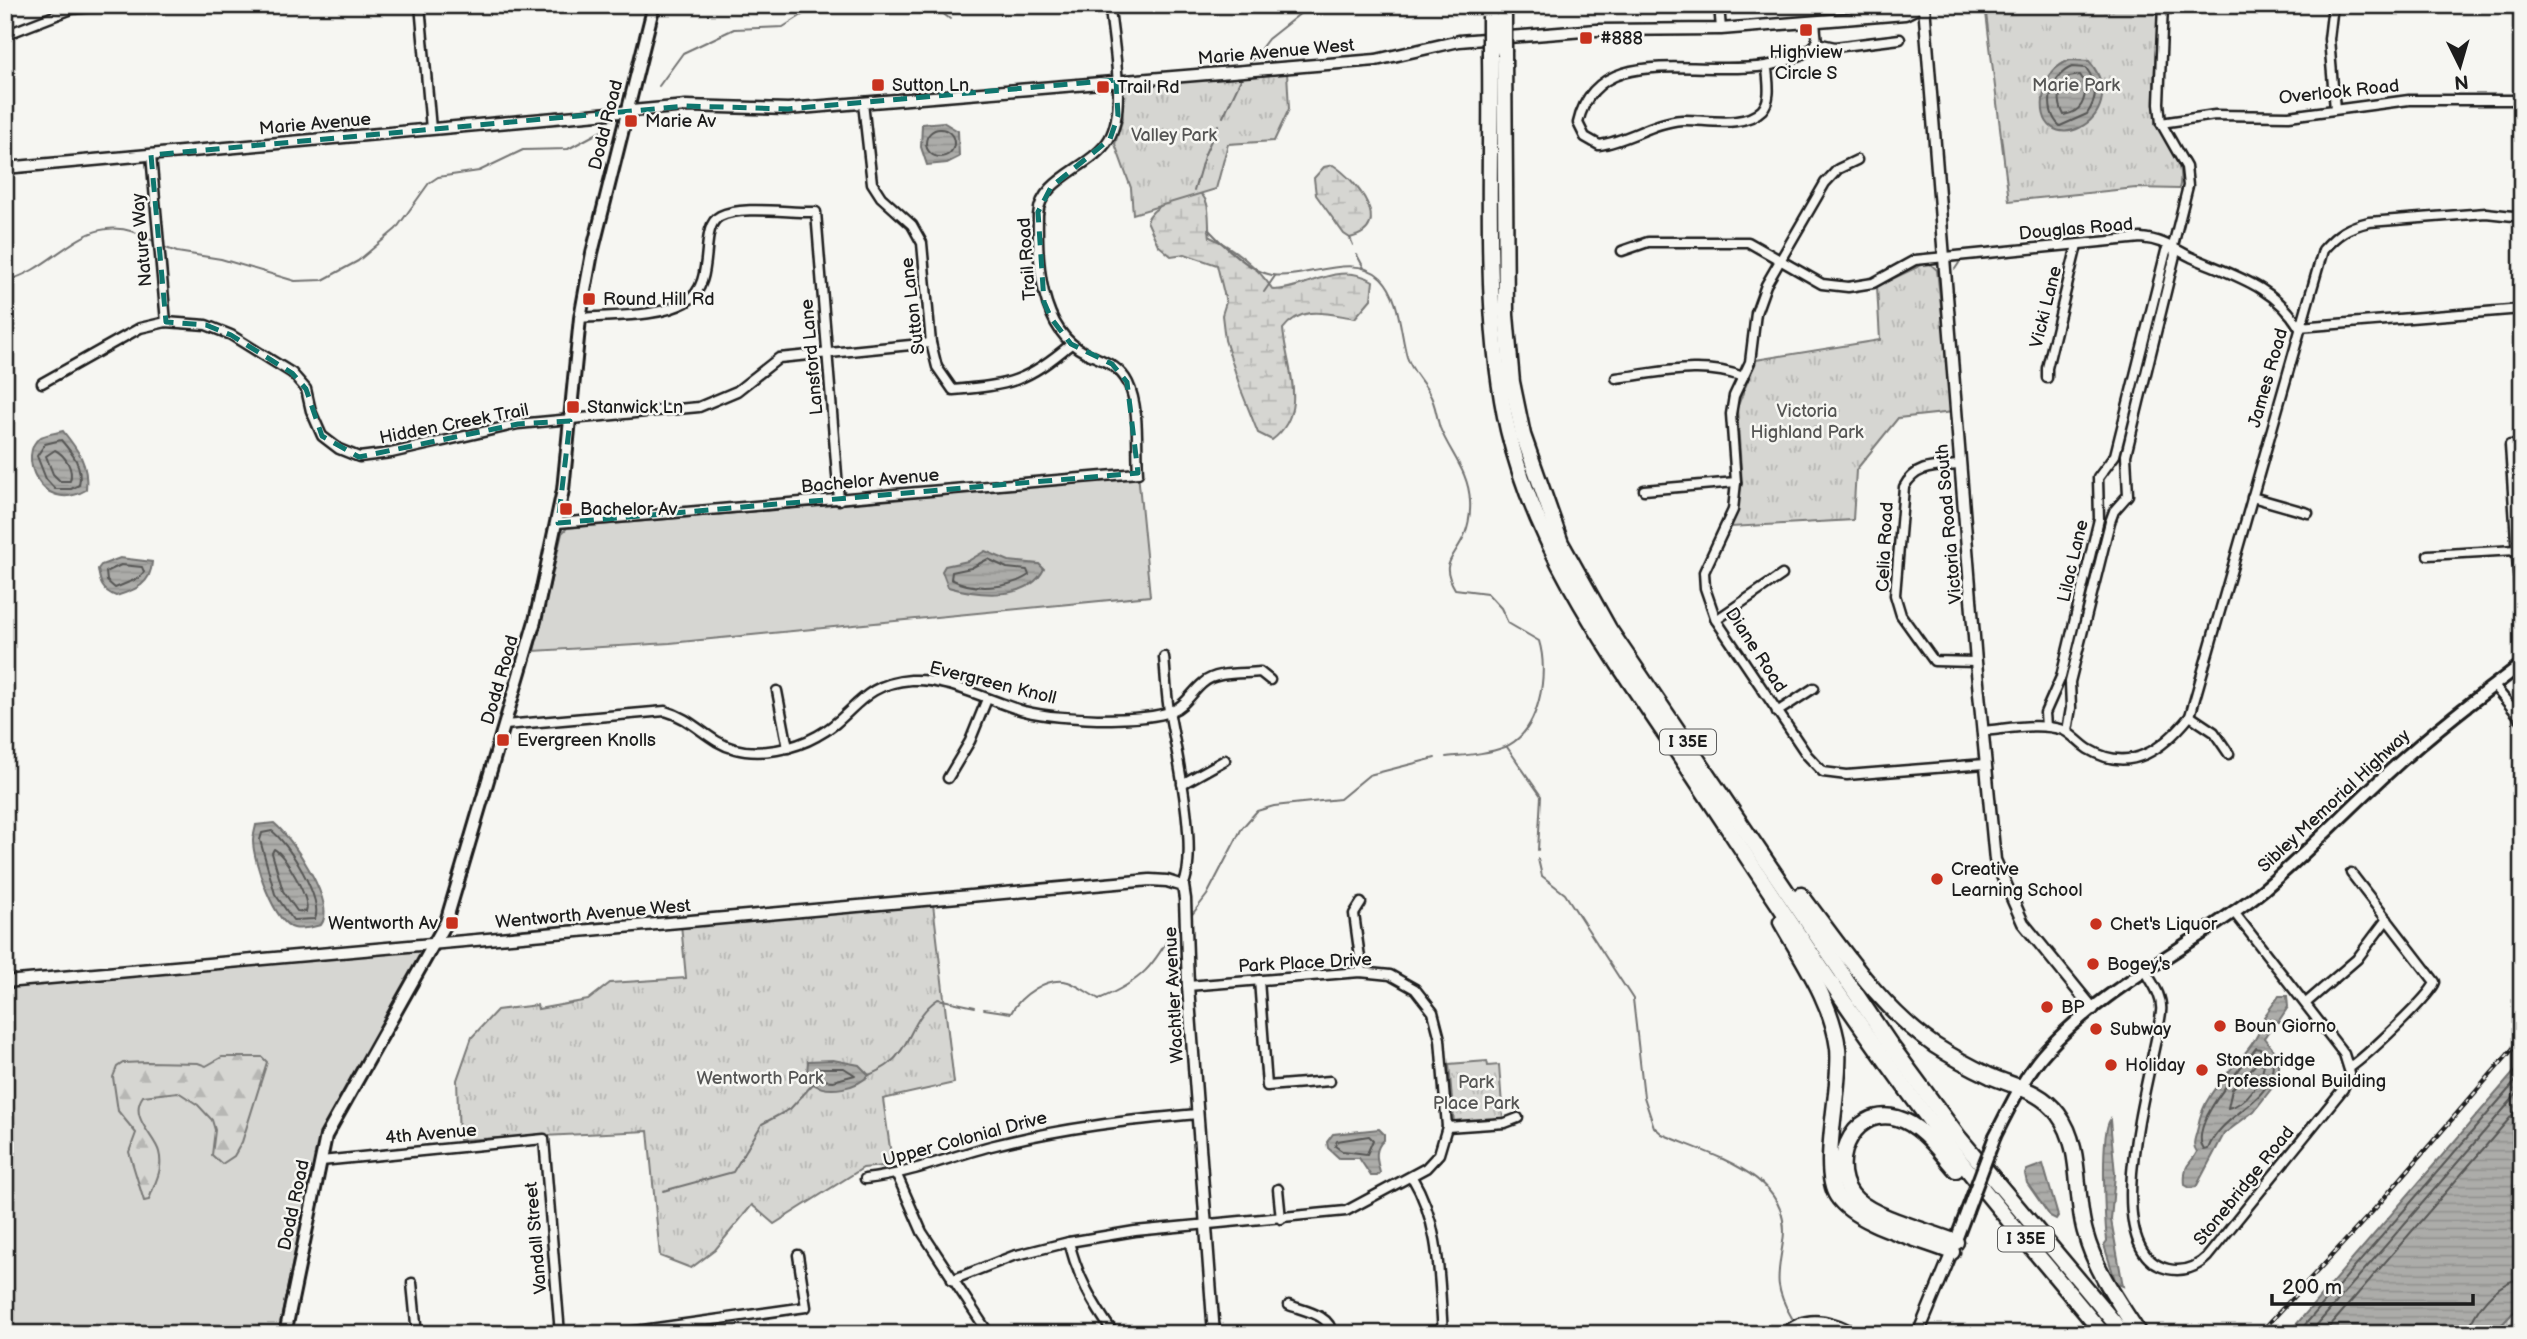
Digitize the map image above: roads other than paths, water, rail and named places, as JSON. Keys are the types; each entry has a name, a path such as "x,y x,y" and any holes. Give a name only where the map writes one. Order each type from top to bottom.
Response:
{"highway":[{"name":"I 35E","path":"1497,10 1493,295 1501,390 1509,432 1530,501 1571,591 1880,1052 1940,1134 2103,1334"},
{"name":"I 35E","path":"1497,54 1506,315 1512,382 1523,435 1542,496 1580,581 1892,1046 1957,1135 2124,1334"},
{"path":"1741,821 1898,1015 1953,1056 1992,1076 2021,1086 2048,1104 2065,1126 2073,1149 2081,1218 2089,1246 2114,1296 2139,1334"},
{"path":"1737,841 1831,1017 1840,1074 1829,1159 1830,1179 1837,1196 1850,1210 1866,1219 1954,1247"},
{"path":"1954,1247 1857,1200 1849,1190 1842,1170 1845,1148 1857,1129 1873,1119 1884,1117 1906,1122 1921,1132 2093,1334"}],"main road":[{"name":"Dodd Road","path":"285,1334 326,1136 436,944 457,890 536,621 558,523 580,318 592,253 654,5"},
{"name":"Sibley Memorial Highway","path":"1954,1247 1995,1136 2021,1086 2046,1051 2093,1009 2233,911 2301,858 2390,771 2522,664"}],"street":[{"path":"5,35 72,9 116,5"},
{"path":"420,5 431,130"},
{"path":"1087,5 1110,8 1120,5"},
{"path":"1719,5 1721,29"},
{"name":"Marie Avenue West","path":"628,111 686,106 788,109 863,103 1376,60 1459,41 1596,30 1721,29 1905,14 1924,5"},
{"name":"Victoria Road South","path":"1924,5 1976,662 1995,860 2023,923 2093,1009"},
{"name":"Lilac Lane","path":"2067,731 2071,708 2070,682 2110,522 2114,511 2128,495 2126,456 2175,255 2174,246 2188,186 2186,167 2161,123 2159,103 2163,5"},
{"path":"2333,5 2329,39 2334,109"},
{"path":"1110,8 1116,80"},
{"path":"1815,22 1817,43"},
{"path":"1817,43 1835,47 1900,39"},
{"path":"1767,68 1769,95 1761,110 1748,117 1722,122 1681,120 1599,145 1585,137 1578,123 1589,93 1602,80 1619,74 1675,67 1767,68 1809,51 1817,43"},
{"name":"Trail Road","path":"1116,80 1118,116 1110,139 1096,155 1051,187 1038,212 1044,302 1051,318 1071,344 1112,364 1122,375 1132,395 1135,428"},
{"name":"Overlook Road","path":"2161,123 2215,115 2289,116 2409,100 2522,100"},
{"name":"Sutton Lane","path":"863,103 872,183 881,197 912,225 922,243 931,343 937,367 953,390 1018,381 1039,372 1071,344"},
{"name":"Marie Avenue","path":"5,168 628,111"},
{"name":"Nature Way","path":"150,155 166,322"},
{"name":"Diane Road","path":"1857,160 1838,169 1825,183 1766,285 1756,313 1750,362 1734,396 1731,414 1736,482 1733,510 1704,572 1705,588 1716,620 1807,755 1824,772 1847,775 1985,764"},
{"name":"Lansford Lane","path":"580,318 666,310 687,301 704,280 711,227 717,217 735,209 786,214 816,212 839,500"},
{"name":"James Road","path":"2190,716 2323,250 2336,236 2351,226 2486,213 2522,217"},
{"name":"Douglas Road","path":"1622,251 1648,242 1748,242 1822,284 1848,287 1873,283 1915,260 2141,238 2161,240 2262,289 2282,305 2299,327"},
{"name":"Vicki Lane","path":"2048,378 2047,368 2077,244"},
{"name":"Lilac Lane","path":"2046,726 2045,713 2061,677 2099,519 2095,487 2098,478 2115,455 2166,251 2174,246"},
{"path":"2299,327 2522,309"},
{"name":"Hidden Creek Trail","path":"42,383 140,328 166,322 206,325 231,335 292,373 306,389 311,411 322,436 339,449 359,457 391,453 518,424 699,407 737,391 779,358 827,351 931,343"},
{"path":"1616,378 1700,368 1721,369 1743,377"},
{"name":"Bachelor Avenue","path":"558,523 1138,473 1135,428"},
{"path":"2510,445 2522,635"},
{"name":"Celia Road","path":"1960,465 1924,468 1910,477 1904,487 1895,595 1901,615 1934,661 1976,662"},
{"path":"1644,490 1736,482"},
{"path":"2252,497 2308,513"},
{"path":"2428,555 2516,550"},
{"path":"1716,620 1782,575"},
{"name":"Wachtler Avenue","path":"1164,657 1169,713 1182,784 1188,860 1187,877 1182,886 1214,1334"},
{"path":"1169,713 1180,707 1205,680 1260,672 1269,680"},
{"name":"Evergreen Knoll","path":"505,725 665,711 685,717 713,740 734,749 759,752 788,748 818,736 862,697 893,683 933,681 1027,712 1069,718 1169,713"},
{"path":"2494,686 2522,720"},
{"path":"1777,712 1814,688"},
{"path":"777,691 788,748"},
{"path":"948,778 970,741 987,699"},
{"path":"1982,731 2046,726 2067,731 2091,751 2109,757 2129,758 2148,754 2166,745 2190,716 2214,732 2230,754"},
{"path":"1182,784 1225,760"},
{"path":"2233,911 2270,963 2324,1024 2350,1068 2367,1057 2434,986 2432,975 2351,873"},
{"name":"Wentworth Avenue West","path":"5,982 1150,880 1182,886"},
{"path":"1361,903 1354,914 1362,972"},
{"path":"2306,1003 2357,959 2387,919"},
{"name":"Park Place Drive","path":"952,1280 1013,1256 1069,1242 1135,1231 1346,1211 1412,1177 1426,1168 1439,1154 1447,1127 1440,1039 1433,1012 1415,989 1390,975 1362,972 1188,986"},
{"name":"Stonebridge Road","path":"2146,972 2159,995 2161,1012 2139,1111 2131,1204 2140,1246 2160,1266 2182,1270 2207,1257 2343,1090 2350,1068"},
{"path":"1259,980 1266,1086 1330,1081"},
{"name":"Upper Colonial Drive","path":"865,1180 897,1175 992,1145 1052,1132 1128,1120 1198,1114"},
{"path":"1447,1127 1505,1123 1518,1118"},
{"name":"4th Avenue","path":"321,1161 544,1139"},
{"name":"Vandall Street","path":"544,1139 560,1334"},
{"path":"897,1175 922,1232 989,1334"},
{"path":"1412,1177 1425,1198 1436,1233 1443,1334"},
{"path":"1278,1189 1281,1219"},
{"path":"1069,1242 1087,1296 1114,1334"},
{"path":"1918,1334 1954,1247"},
{"path":"614,1334 806,1307 798,1255"},
{"path":"412,1283 417,1334"},
{"path":"1289,1305 1326,1320 1331,1325 1332,1334"},
{"path":"1785,1334 1792,1327 1821,1320 1854,1334"},
{"path":"690,1324 692,1334"}],"water":[{"path":"2070,60 2089,61 2101,83 2101,102 2093,117 2080,127 2065,131 2052,128 2044,115 2044,92 2052,72"},
{"path":"943,122 958,131 959,157 947,163 927,165 921,147 922,124"},
{"path":"63,431 78,451 86,472 86,490 70,496 56,495 45,489 32,467 34,445 41,437"},
{"path":"985,551 1009,561 1039,564 1044,569 1036,580 1014,591 986,594 948,587 942,571 945,566 968,561"},
{"path":"120,558 152,562 149,576 141,585 116,596 103,586 98,569 101,565"},
{"path":"274,823 301,856 318,887 323,902 324,915 321,925 297,929 286,924 266,890 253,839 256,825"},
{"path":"2279,996 2287,996 2288,1007 2278,1022 2270,1023 2272,1026 2264,1038 2279,1057 2279,1079 2254,1111 2224,1134 2196,1187 2190,1188 2185,1185 2185,1172 2197,1152 2194,1140 2202,1111 2218,1084 2249,1048 2263,1022 2266,1023 2264,1017"},
{"path":"833,1060 859,1065 869,1075 864,1080 842,1088 827,1089 813,1084 807,1073 808,1061"},
{"path":"2522,1063 2522,1303 2493,1334 2288,1334"},
{"path":"2110,1120 2115,1174 2111,1220 2123,1286 2116,1283 2104,1245 2107,1241 2104,1159"},
{"path":"1379,1129 1384,1134 1384,1140 1377,1151 1380,1173 1377,1176 1371,1176 1359,1158 1339,1158 1328,1148 1327,1142 1333,1134"},
{"path":"2043,1164 2058,1216 2056,1219 2050,1216 2027,1183 2027,1170"}],"waterway":[{"path":"659,86 683,53 734,29 783,27 818,5"},
{"path":"932,5 950,19"},
{"path":"1249,64 1268,39 1311,5"},
{"path":"1223,117 1241,79"},
{"path":"1194,191 1204,156 1218,125"},
{"path":"163,247 221,259 295,281 323,280 358,261 396,229 429,183 438,177 479,171 523,150 568,149 609,127"},
{"path":"5,281 43,264 93,232 111,229 131,231 155,242"},
{"path":"1208,229 1237,257 1263,273 1285,275 1357,267 1370,270 1381,278 1392,295 1407,357 1431,397 1440,428 1463,472 1469,491 1468,522 1449,564 1448,574 1455,589 1487,593 1501,608 1508,623 1539,641 1542,654 1539,700 1534,715 1517,739 1505,747 1491,751 1446,757"},
{"path":"1350,238 1353,245"},
{"path":"1357,255 1364,268"},
{"path":"1955,269 1959,263"},
{"path":"1264,292 1275,276"},
{"path":"1507,747 1541,796 1538,850"},
{"path":"1191,916 1207,895 1242,828 1257,811 1274,806 1340,799 1369,775 1435,758"},
{"path":"1538,859 1542,876 1565,894 1633,999 1644,1097 1654,1127 1662,1134 1744,1170 1762,1183 1775,1199 1783,1219 1779,1289 1792,1318"},
{"path":"984,1009 1011,1013 1027,994 1043,985 1060,981 1072,983 1099,999 1126,986 1145,971 1176,925"},
{"path":"869,1075 887,1066 897,1056 922,1014 938,999 975,1007"},
{"path":"663,1191 733,1172 762,1124 790,1109 813,1084"}],"railway":[{"path":"2259,1334 2372,1212 2522,1038"}],"place":[{"name":"Highview Circle S","path":"1806,30"},
{"name":"#888","path":"1586,38"},
{"name":"Sutton Ln","path":"878,85"},
{"name":"Trail Rd","path":"1103,87"},
{"name":"Marie Av","path":"631,121"},
{"name":"Round Hill Rd","path":"589,299"},
{"name":"Stanwick Ln","path":"573,407"},
{"name":"Bachelor Av","path":"566,509"},
{"name":"Evergreen Knolls","path":"503,740"},
{"name":"Creative Learning School","path":"1937,879"},
{"name":"Wentworth Av","path":"452,923"},
{"name":"Chet's Liquor","path":"2096,924"},
{"name":"Bogey's","path":"2093,964"},
{"name":"BP","path":"2047,1007"},
{"name":"Boun Giorno","path":"2220,1026"},
{"name":"Subway","path":"2096,1029"},
{"name":"Holiday","path":"2111,1065"},
{"name":"Stonebridge Professional Building","path":"2202,1070"}],"park label":[{"name":"Marie Park","path":"2076,85"},
{"name":"Valley Park","path":"1174,135"},
{"name":"Victoria Highland Park","path":"1807,421"},
{"name":"Wentworth Park","path":"760,1078"},
{"name":"Park Place Park","path":"1476,1092"}]}
